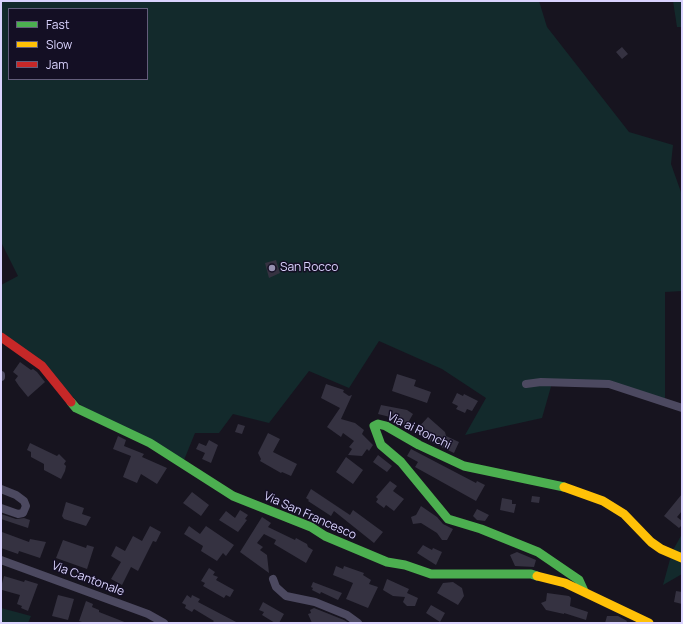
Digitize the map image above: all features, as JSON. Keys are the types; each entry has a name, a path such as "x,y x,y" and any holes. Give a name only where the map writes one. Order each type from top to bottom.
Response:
{"street":[{"name":"Via San Francesco","path":"1,337 42,366 76,408 150,443 233,496 311,527 325,536 386,562 405,565 432,574 531,574 565,583 584,590 649,623"},
{"path":"526,384 540,382 609,384 682,408"},
{"name":"Via ai Ronchi","path":"584,590 579,580 538,552 481,529 448,519 401,462 381,445 374,426 378,424 386,426 419,445 464,466 569,488 603,502 624,514 651,542 661,549 682,558"},
{"path":"1,489 16,495 24,501 26,506 23,512 18,514 1,508"},
{"name":"Via Cantonale","path":"1,560 148,614 164,623"},
{"path":"272,579 276,587 286,596 315,602 346,615 358,623"}],"green space":[{"path":"1,1 539,1 547,27 629,132 673,145 671,164 682,195 682,291 665,292 665,403 609,384 552,383 542,418 465,435 486,398 442,369 379,341 349,388 309,371 269,423 233,414 219,433 195,433 182,465 93,417 42,366 1,337 1,285 18,276 1,242"},
{"path":"673,1 682,1 682,27 677,27"},
{"path":"682,534 682,574 663,585 672,552"},
{"path":"1,608 31,616 28,623 1,623"}],"building":[{"path":"622,47 628,54 622,59 616,52"},
{"name":"San Rocco","path":"276,260 280,273 269,278 265,263"},
{"path":"20,362 31,370 33,369 37,372 45,382 28,397 15,380 18,376 13,372"},
{"path":"397,374 416,380 414,386 431,392 427,403 392,391"},
{"path":"326,384 344,390 343,392 349,396 352,395 341,419 355,423 364,430 362,434 373,445 369,451 367,449 362,456 348,455 352,449 349,447 354,441 343,433 341,437 327,427 340,408 321,398"},
{"path":"457,393 463,396 464,394 478,401 472,411 467,409 465,413 456,409 458,406 452,403"},
{"path":"381,405 407,410 413,414 406,426 390,417 378,414"},
{"path":"428,417 445,432 446,436 459,442 454,453 431,442 417,429"},
{"path":"238,424 245,426 242,434 235,432"},
{"path":"268,433 280,439 273,452 297,464 291,476 282,472 281,473 260,461 261,459 258,453"},
{"path":"118,436 126,440 124,446 144,454 142,457 167,468 157,484 141,474 137,483 123,477 131,456 113,449"},
{"path":"209,440 218,445 211,463 202,459 205,453 196,449 199,443 206,446"},
{"path":"30,443 57,456 59,454 66,461 64,464 66,466 65,471 61,479 44,470 44,464 31,457 31,452 27,450"},
{"path":"411,449 476,483 477,481 485,485 476,501 415,467 418,462 407,456"},
{"path":"378,455 392,466 387,472 373,462"},
{"path":"346,457 363,470 353,484 336,472"},
{"path":"390,481 397,486 393,491 404,499 394,511 386,505 384,508 376,502 378,499 376,497"},
{"path":"311,489 350,515 353,510 383,532 374,543 334,511 331,516 308,501 309,500 306,498"},
{"path":"192,492 209,505 201,516 183,503"},
{"path":"682,494 682,511 677,517 682,521 682,525 679,528 664,516"},
{"path":"532,496 540,497 539,503 531,502"},
{"path":"502,498 512,500 512,504 516,504 514,513 500,510"},
{"path":"66,502 84,508 82,514 91,517 86,526 64,519 62,516"},
{"path":"421,506 437,517 443,524 453,529 447,540 442,540 437,533 421,523 413,524 411,517 416,515"},
{"path":"477,509 489,515 485,521 477,520 473,516"},
{"path":"240,510 248,515 245,519 247,520 238,532 219,520 226,511 235,518"},
{"path":"1,514 16,519 24,518 30,520 28,528 1,519"},
{"path":"262,517 271,523 268,527 295,540 296,538 307,544 308,547 313,550 306,563 274,544 276,540 264,534 257,543 263,547 260,550 267,555 269,573 240,552"},
{"path":"150,526 161,532 156,542 153,541 138,571 131,567 122,585 111,579 121,562 111,556 116,546 125,551 133,536 142,541"},
{"path":"189,526 200,534 206,526 234,545 226,556 223,553 217,561 201,551 203,546 184,534"},
{"path":"2,532 29,542 30,539 46,542 40,558 19,551 18,554 1,548"},
{"path":"63,540 86,548 87,545 94,547 87,569 56,558"},
{"path":"423,545 432,550 433,548 442,552 436,565 417,553"},
{"path":"517,552 536,560 534,567 515,566 510,555"},
{"path":"336,566 343,569 344,566 364,573 363,575 371,580 369,584 378,587 368,608 346,599 353,583 333,575"},
{"path":"209,568 215,572 213,575 218,577 216,580 234,590 230,597 226,595 224,598 203,586 205,583 201,581"},
{"path":"4,576 24,582 25,580 38,584 28,611 21,608 22,606 17,604 20,595 2,590 1,587"},
{"path":"387,579 409,589 407,593 418,598 415,606 407,606 403,602 405,597 393,596 383,590"},
{"path":"313,582 342,593 338,600 321,592 320,594 312,590 313,588 311,587"},
{"path":"453,582 462,588 464,596 458,605 437,593 443,583"},
{"path":"676,591 682,592 682,604 674,602"},
{"path":"547,593 569,596 571,598 570,606 588,612 586,620 564,613 546,610 541,603 546,601"},
{"path":"58,595 74,599 68,620 52,616"},
{"path":"187,595 191,598 192,595 200,599 198,602 238,623 212,623 214,621 194,609 192,612 185,608 186,605 182,603"},
{"path":"86,601 93,604 92,607 99,610 99,612 127,623 85,623 79,621"},
{"path":"263,602 284,614 279,623 275,623 262,615 264,612 259,610"},
{"path":"431,605 445,613 440,622 426,613"},
{"path":"314,608 349,623 312,623 308,614 311,613 310,610"},
{"path":"607,616 618,616 627,621 626,623 605,623"}],"traffic: fast":[{"path":"71,402 76,408 150,443 233,496 311,527 325,536 387,562 405,565 431,574 531,574 537,576"},
{"path":"564,487 464,466 419,445 386,426 378,424 374,426 381,445 401,462 448,519 481,529 538,552 579,580 584,591"}],"traffic: slow":[{"path":"564,487 603,501 624,514 651,542 661,549 682,558"},
{"path":"537,576 565,583 649,623"}],"traffic: jam":[{"path":"1,337 42,366 71,402"}],"place":[{"name":"San Rocco","path":"272,268"}]}
